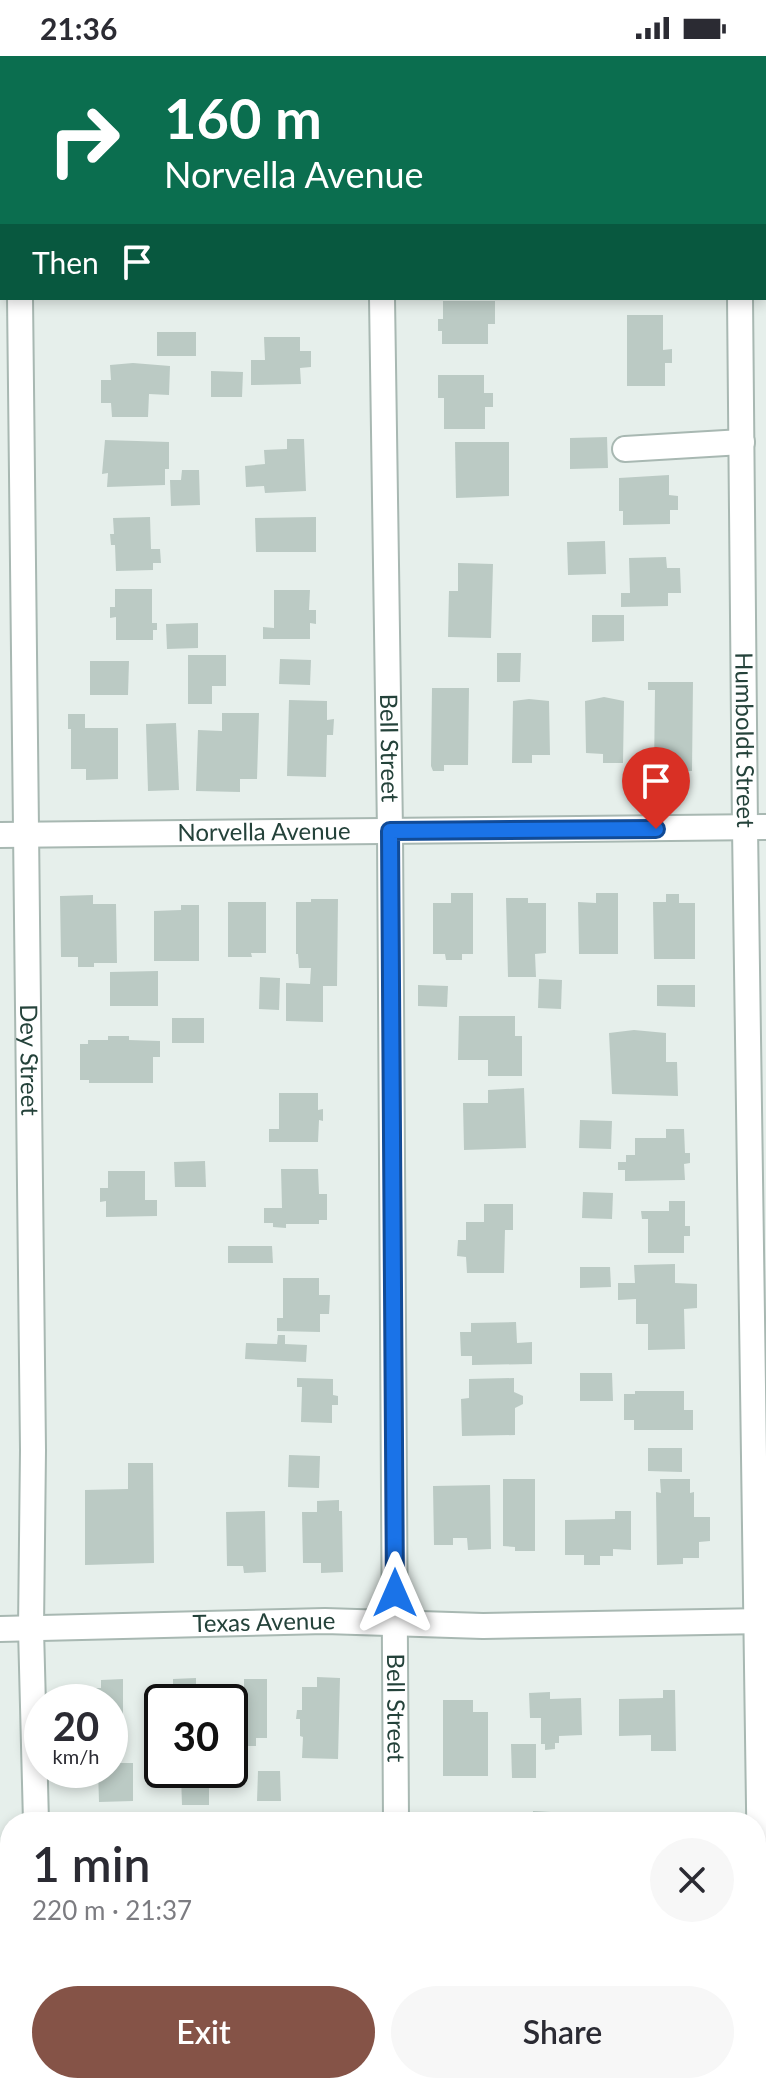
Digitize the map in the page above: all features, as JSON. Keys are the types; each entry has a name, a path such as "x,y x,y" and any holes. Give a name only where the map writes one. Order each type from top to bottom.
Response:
{"street":[{"name":"Dey Street","path":"20,300 33,1450 31,1629 36,1812"},
{"name":"Bell Street","path":"382,300 390,831 396,1812"},
{"name":"Humboldt Street","path":"740,300 755,828 760,1812"},
{"path":"625,449 742,442"},
{"name":"Norvella Avenue","path":"0,835 755,828"},
{"name":"Texas Avenue","path":"0,1629 325,1621 483,1626 760,1621"}],"building":[{"path":"443,301 495,301 495,324 488,324 488,344 442,344 438,319 443,319"},
{"path":"627,315 663,315 663,350 672,349 672,363 665,363 665,386 627,386"},
{"path":"157,332 196,332 196,356 157,356"},
{"path":"264,337 300,337 300,351 311,351 311,367 300,368 301,384 251,385 251,360 265,360"},
{"path":"110,365 170,366 169,395 149,394 148,417 112,417 111,403 101,403 101,380 111,380"},
{"path":"211,371 243,372 242,397 211,397"},
{"path":"438,375 484,375 484,393 493,393 493,407 485,407 485,429 444,429 444,398 438,398"},
{"path":"607,437 608,468 570,469 570,438"},
{"path":"287,439 304,439 306,491 265,493 264,486 246,487 245,466 265,464 264,450 287,449"},
{"path":"105,440 169,442 169,469 165,469 165,485 107,487 108,473 102,474"},
{"path":"455,442 509,442 509,496 456,498"},
{"path":"182,470 199,470 200,505 171,506 170,480 181,480"},
{"path":"669,475 669,495 678,496 678,510 670,510 670,524 623,525 623,511 619,511 619,478"},
{"path":"150,517 151,549 160,549 161,563 153,563 153,570 116,571 115,545 111,545 110,534 114,534 113,518"},
{"path":"316,517 316,552 256,552 255,518"},
{"path":"605,541 606,574 568,575 567,542"},
{"path":"666,557 667,568 680,568 681,593 668,593 668,606 621,607 621,593 630,593 629,558"},
{"path":"458,563 493,564 491,638 448,637 449,591 458,591"},
{"path":"115,589 152,589 152,623 157,623 153,640 116,640 116,617 110,618 110,607 115,607"},
{"path":"274,590 310,590 309,610 316,610 316,624 310,623 310,639 263,639 263,627 274,628"},
{"path":"592,615 624,615 624,641 592,642"},
{"path":"198,623 198,648 167,649 166,624"},
{"path":"497,653 521,653 520,682 497,682"},
{"path":"188,655 226,655 226,686 212,686 212,704 188,704"},
{"path":"280,659 311,660 310,685 279,684"},
{"path":"90,661 129,661 128,695 90,695"},
{"path":"648,682 693,682 692,771 654,771 655,690 648,690"},
{"path":"432,688 469,688 468,765 444,765 444,771 433,771"},
{"path":"604,697 624,701 623,763 603,763 603,754 586,753 585,701"},
{"path":"289,700 327,701 327,720 334,719 333,735 327,735 326,777 287,776"},
{"path":"513,701 549,701 550,755 532,755 532,763 512,763"},
{"path":"222,713 259,713 257,779 240,779 240,792 196,791 198,730 222,731"},
{"path":"68,714 85,714 85,728 118,728 118,779 86,780 86,769 71,769"},
{"path":"176,723 179,790 148,791 146,724"},
{"path":"451,893 473,893 473,954 462,954 462,960 446,960 445,954 433,954 433,903 451,903"},
{"path":"596,893 618,893 618,954 579,954 578,902 596,903"},
{"path":"666,894 679,894 679,903 695,903 695,959 654,959 653,902 666,902"},
{"path":"93,895 93,904 116,904 117,963 78,967 78,957 61,957 60,896"},
{"path":"506,898 528,898 528,903 546,903 546,953 535,954 536,977 508,977"},
{"path":"311,899 338,899 337,986 323,986 323,1022 286,1021 286,983 310,984 311,968 299,968 296,954 296,902 311,902"},
{"path":"228,902 266,902 266,953 251,953 252,957 228,957"},
{"path":"181,905 199,905 199,961 154,961 154,911 181,910"},
{"path":"158,971 158,1006 110,1006 110,972"},
{"path":"260,977 280,978 279,1010 259,1009"},
{"path":"539,979 562,980 561,1009 538,1008"},
{"path":"418,985 448,986 447,1007 418,1006"},
{"path":"657,985 695,985 695,1007 657,1006"},
{"path":"459,1016 515,1016 515,1036 522,1036 522,1076 488,1076 488,1060 458,1060"},
{"path":"172,1018 204,1018 204,1043 172,1043"},
{"path":"634,1030 666,1033 666,1062 677,1062 678,1096 612,1094 609,1033"},
{"path":"108,1036 160,1041 160,1057 153,1057 153,1083 89,1083 89,1080 80,1080 80,1044 88,1044 88,1040 108,1040"},
{"path":"524,1088 526,1148 464,1150 463,1103 488,1103 488,1090"},
{"path":"279,1093 318,1093 318,1110 323,1109 323,1121 319,1120 318,1142 269,1142 269,1129 279,1129"},
{"path":"580,1120 612,1121 611,1149 579,1148"},
{"path":"666,1129 684,1129 685,1153 690,1153 690,1163 684,1164 685,1180 625,1181 625,1170 618,1170 618,1162 626,1162 626,1155 635,1155 635,1138 666,1138"},
{"path":"205,1161 206,1187 175,1187 174,1162"},
{"path":"281,1169 318,1169 319,1194 327,1194 327,1220 319,1220 319,1224 286,1224 286,1228 264,1223 264,1208 282,1208"},
{"path":"108,1171 145,1171 145,1200 157,1200 157,1216 106,1217 106,1201 100,1202 100,1188 108,1188"},
{"path":"583,1192 613,1193 612,1219 582,1218"},
{"path":"669,1201 685,1201 685,1226 690,1226 690,1236 684,1236 684,1253 648,1253 648,1219 642,1219 641,1211 669,1211"},
{"path":"484,1204 513,1204 513,1230 505,1230 504,1273 467,1273 466,1257 457,1256 458,1240 466,1240 466,1222 484,1222"},
{"path":"228,1246 272,1246 273,1263 228,1263"},
{"path":"675,1264 675,1283 697,1284 697,1308 684,1309 685,1349 648,1350 648,1324 636,1324 636,1299 618,1300 618,1283 635,1283 634,1265"},
{"path":"580,1267 610,1267 611,1287 580,1288"},
{"path":"283,1278 319,1278 319,1295 330,1295 329,1314 320,1314 320,1332 277,1331 277,1318 283,1318"},
{"path":"516,1322 517,1343 532,1342 532,1364 472,1365 472,1356 461,1356 460,1332 471,1332 471,1323"},
{"path":"278,1335 285,1335 285,1344 307,1345 306,1362 245,1359 246,1343 277,1344"},
{"path":"580,1373 612,1373 613,1401 580,1401"},
{"path":"297,1378 333,1379 333,1395 338,1396 338,1405 332,1405 332,1423 301,1422 302,1387 297,1387"},
{"path":"514,1378 514,1392 523,1396 523,1404 515,1408 515,1435 462,1436 461,1399 469,1398 469,1379"},
{"path":"635,1391 684,1391 684,1410 693,1410 693,1430 634,1430 634,1420 624,1420 624,1394 635,1394"},
{"path":"648,1448 682,1448 682,1472 648,1471"},
{"path":"289,1455 320,1456 319,1488 288,1487"},
{"path":"128,1463 153,1463 154,1563 85,1565 85,1490 128,1489"},
{"path":"503,1479 535,1479 535,1551 515,1551 515,1547 503,1546"},
{"path":"660,1479 690,1479 690,1493 694,1492 694,1517 710,1517 710,1541 699,1542 699,1558 683,1558 683,1564 657,1565 656,1492 661,1493"},
{"path":"490,1485 491,1549 468,1550 467,1538 453,1538 453,1545 434,1545 433,1486"},
{"path":"339,1500 343,1572 321,1573 321,1563 303,1563 302,1512 317,1512 317,1501"},
{"path":"265,1511 266,1572 244,1573 243,1566 227,1566 226,1512"},
{"path":"615,1511 631,1511 631,1550 613,1549 613,1556 600,1556 600,1565 584,1565 584,1555 565,1555 565,1520 615,1519"},
{"path":"317,1677 340,1678 338,1759 302,1758 303,1737 300,1736 300,1719 296,1719 297,1710 302,1710 302,1687 317,1687"},
{"path":"196,1678 196,1684 173,1684 173,1679"},
{"path":"123,1679 123,1684 101,1684 101,1680"},
{"path":"244,1679 267,1679 267,1738 256,1738 256,1746 248,1746 248,1684 244,1684"},
{"path":"663,1690 675,1690 676,1751 651,1751 651,1735 619,1736 619,1699 663,1698"},
{"path":"550,1692 550,1699 581,1698 582,1735 559,1736 555,1749 545,1750 545,1744 541,1744 541,1718 530,1718 529,1693"},
{"path":"443,1700 473,1700 473,1712 488,1712 488,1776 443,1776"},
{"path":"511,1744 536,1744 536,1778 512,1778"},
{"path":"128,1763 133,1763 133,1801 99,1802 99,1788 128,1788"},
{"path":"258,1771 280,1771 281,1801 257,1801"},
{"path":"181,1788 209,1788 209,1805 182,1805"}],"route":[{"path":"395,1593 389,1057 390,831 656,829"}]}
